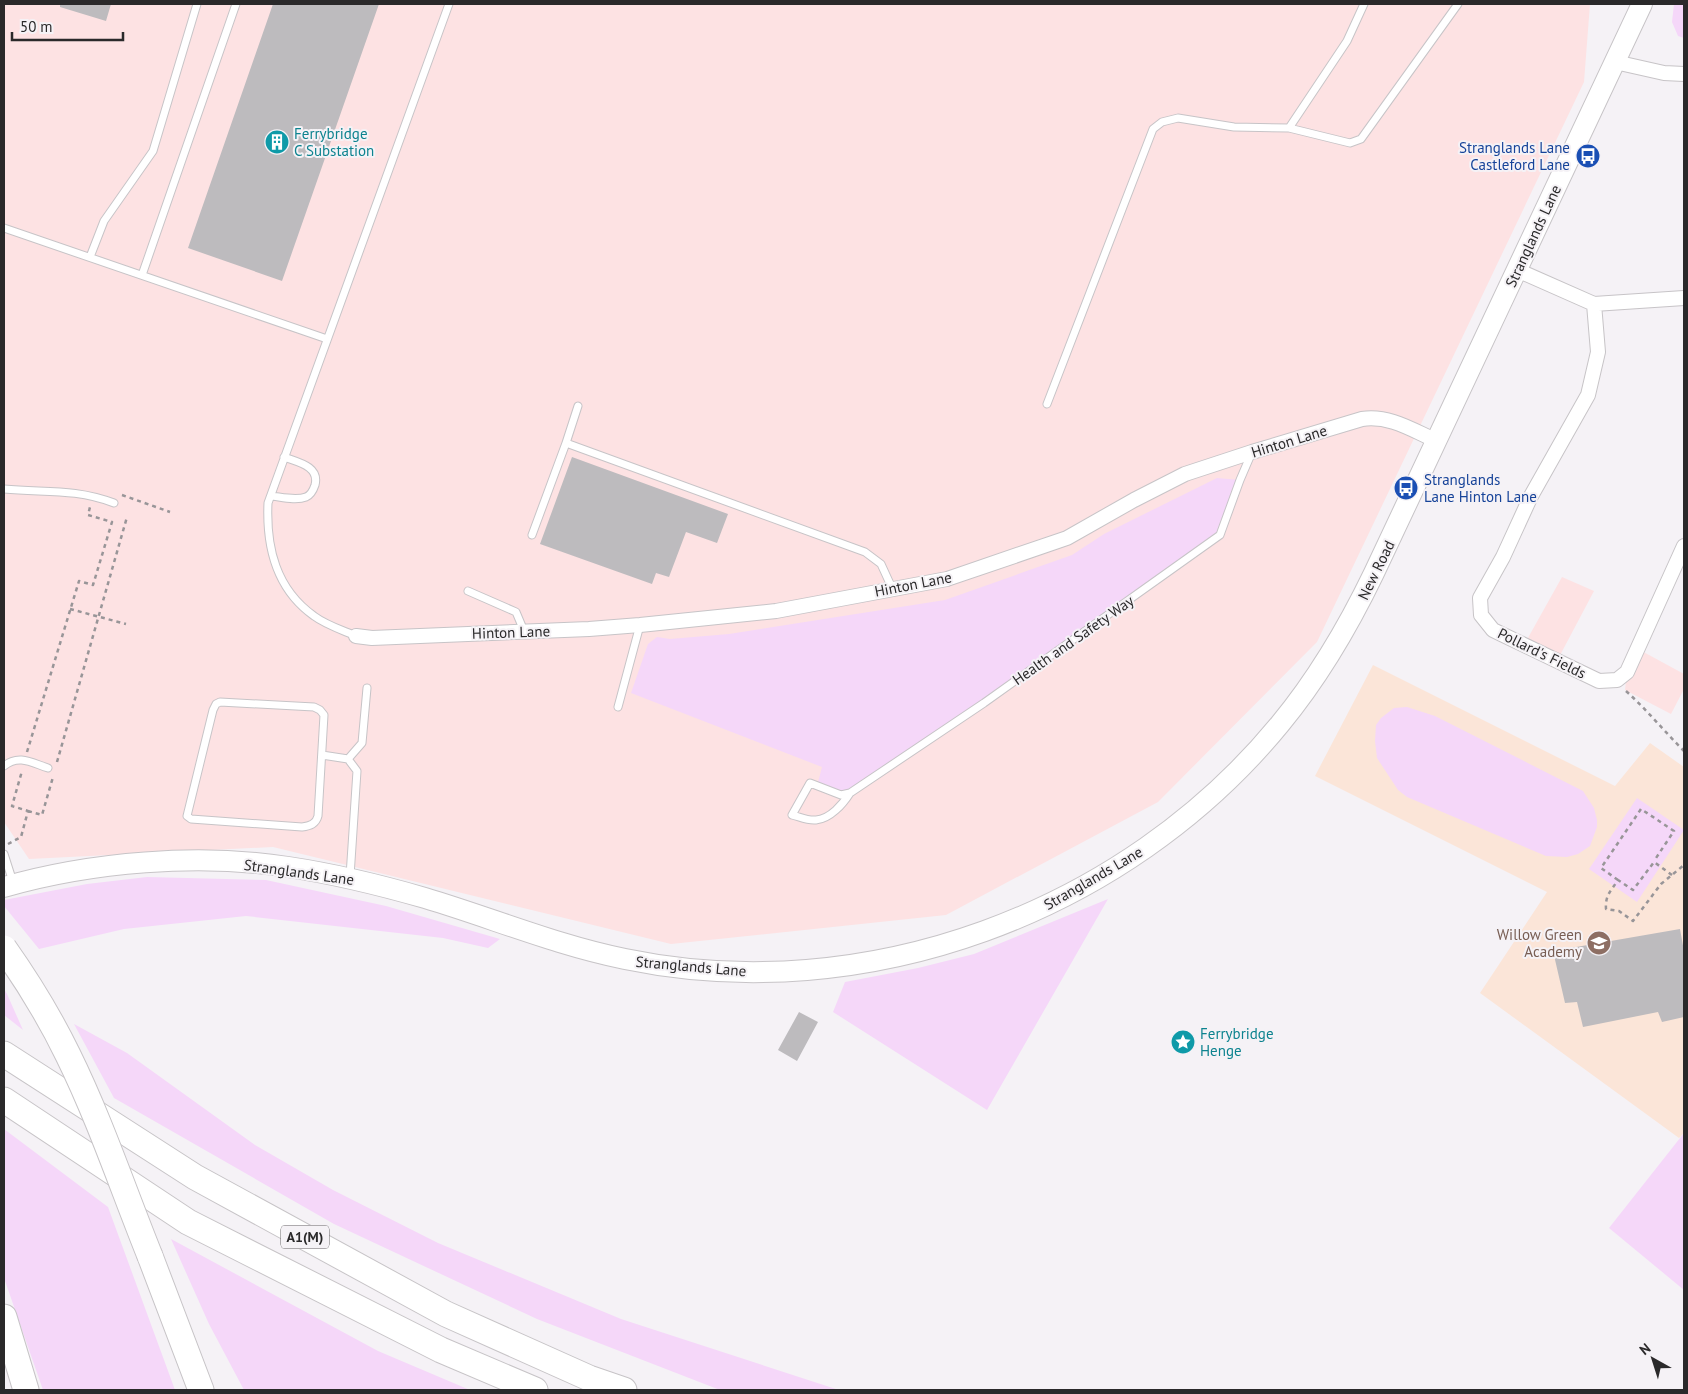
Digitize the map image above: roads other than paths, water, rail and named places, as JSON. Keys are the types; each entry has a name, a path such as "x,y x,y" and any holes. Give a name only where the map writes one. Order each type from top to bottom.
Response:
{"highway":[{"path":"4,948 46,1012 88,1097 201,1390"},
{"name":"A1(M)","path":"4,1054 195,1177 438,1310 588,1378 624,1390"},
{"name":"A1(M)","path":"4,1100 188,1222 441,1350 535,1390"},
{"path":"4,1317 26,1390"}],"main road":[{"name":"Stranglands Lane","path":"1437,441 1642,4"},
{"name":"New Road","path":"1304,693 1354,613 1437,441"},
{"name":"Stranglands Lane","path":"9,886 88,869 126,864 247,863 286,867 350,878 427,899 565,944 630,960 670,966 750,972 814,969 870,962 925,950 987,931 1060,899 1130,859 1176,826 1224,784 1279,725 1304,693"}],"street":[{"path":"1614,62 1664,73 1684,74"},
{"path":"1517,270 1594,304 1684,298"},
{"name":"Pollard's Fields","path":"1594,304 1598,352 1588,395 1531,496 1503,557 1480,598 1481,615 1493,630 1599,680 1617,680 1627,672 1684,546"},
{"name":"Hinton Lane","path":"356,636 372,638 588,629 776,611 947,579 1068,538 1134,500 1186,474 1362,419 1376,417 1388,419 1437,441"}],"lane":[{"path":"90,257 104,220 153,151 197,4"},
{"path":"142,275 236,4"},
{"path":"356,636 314,616 296,599 276,570 269,546 268,504 326,338 449,4"},
{"path":"1288,128 1347,41 1364,4"},
{"path":"1047,404 1153,129 1162,122 1178,118 1234,127 1288,128 1350,143 1361,139 1458,4"},
{"path":"4,228 326,338"},
{"path":"532,535 578,406"},
{"path":"566,443 865,552 880,564 892,588"},
{"name":"Health and Safety Way","path":"850,793 842,806 822,819 808,820 792,815 810,784 841,795 850,793 984,703 1220,535 1252,452"},
{"path":"270,496 305,498 312,493 316,482 314,472 309,466 284,457"},
{"path":"4,489 62,491 94,496 114,503"},
{"path":"468,592 516,612 524,631"},
{"path":"618,707 640,625"},
{"path":"348,759 362,742 367,688"},
{"path":"220,702 314,707 320,710 324,715 322,755 318,816 311,826 302,827 191,819 187,816 213,710 216,704 220,702"},
{"path":"322,755 348,759 357,771 350,878"},
{"path":"4,766 11,760 18,759 48,768"},
{"path":"4,854 9,886"}],"place":[{"name":"Ferrybridge C Substation","path":"277,142"},
{"name":"Stranglands Lane Castleford Lane","path":"1588,156"},
{"name":"Stranglands Lane Hinton Lane","path":"1406,488"},
{"name":"Willow Green Academy","path":"1599,943"},
{"name":"Ferrybridge Henge","path":"1183,1042"}]}
